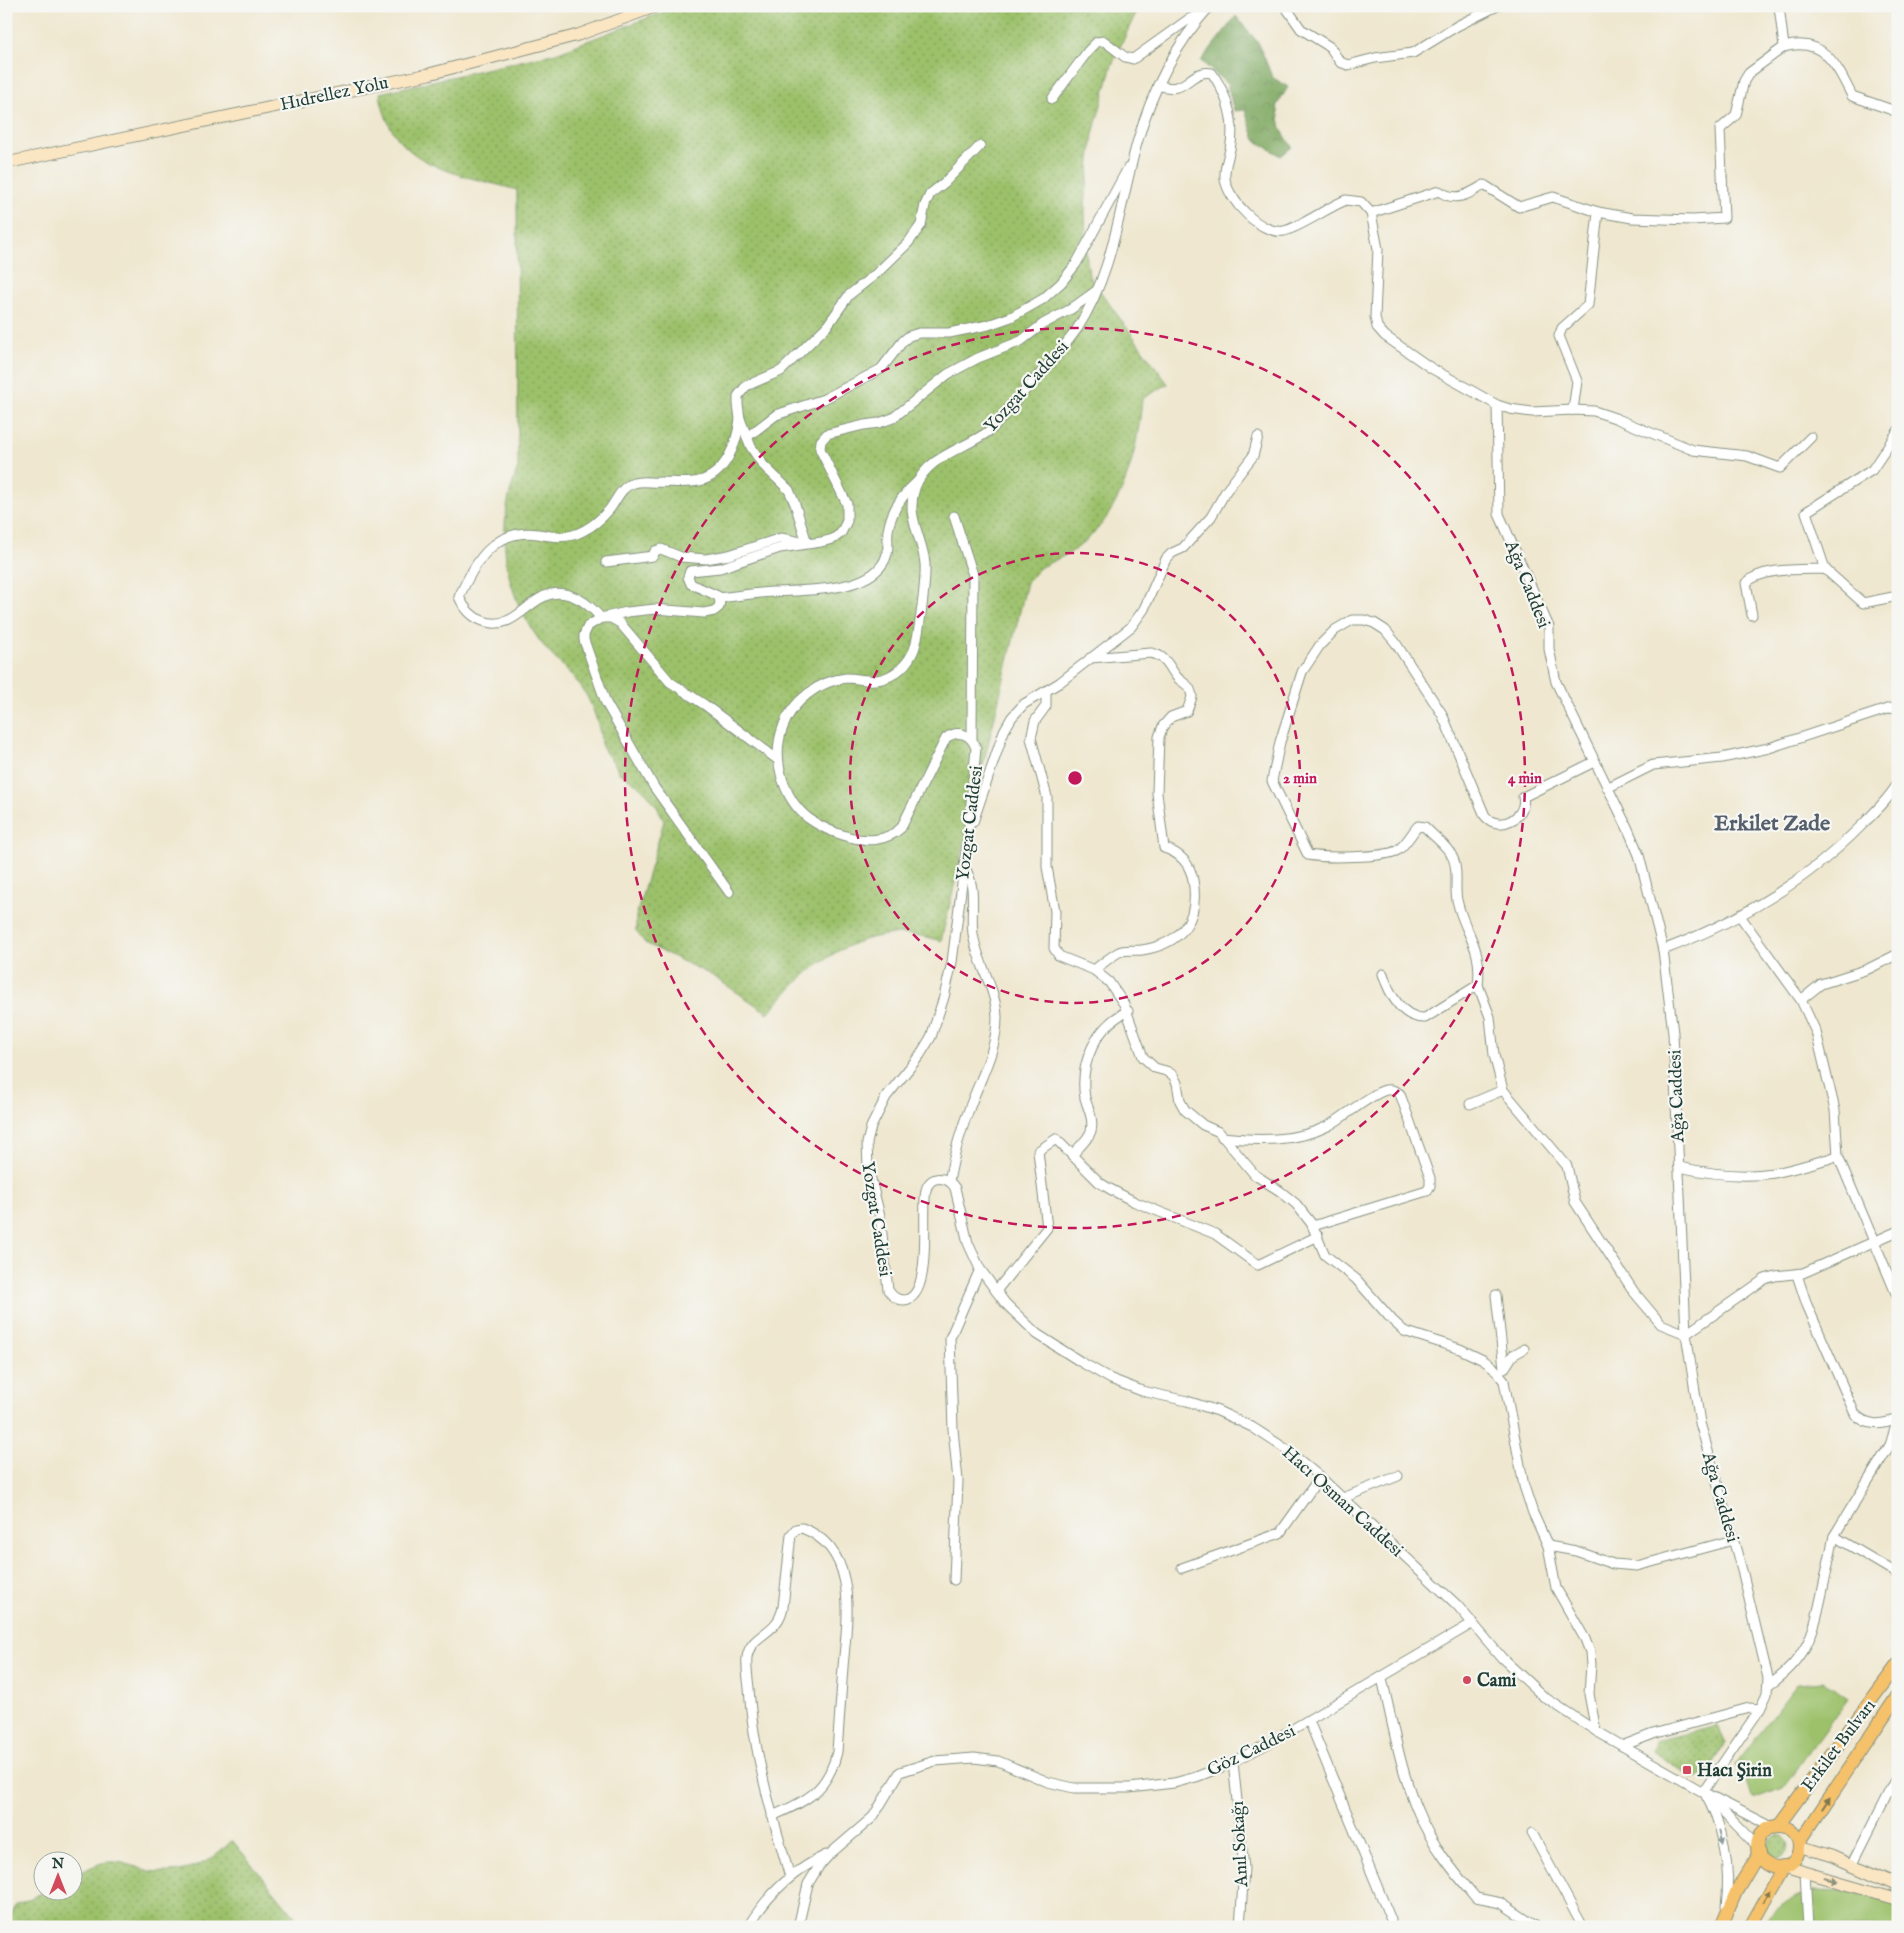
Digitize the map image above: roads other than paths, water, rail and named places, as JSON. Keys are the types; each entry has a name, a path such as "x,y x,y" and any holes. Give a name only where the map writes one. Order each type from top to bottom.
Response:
{"main road":[{"name":"Erkilet Bulvarı","path":"1775,1826 1898,1664"},
{"name":"Erkilet Bulvarı","path":"1799,1844 1898,1696"},
{"path":"1723,1921 1758,1850 1762,1834 1775,1826 1789,1829 1794,1832 1799,1844 1794,1860 1784,1866 1750,1927"},
{"path":"1758,1850 1767,1864 1784,1866"}],"street":[{"name":"Hıdrellez Yolu","path":"6,163 429,74 578,35 657,6"},
{"name":"Yozgat Caddesi","path":"952,1184 940,1178 927,1186 924,1202 925,1249 921,1276 913,1296 905,1300 897,1299 890,1294 887,1286 881,1223 868,1167 867,1143 871,1126 878,1112 896,1084 920,1055 935,1027 950,971 977,753 972,739 959,733 946,738 904,824 894,834 875,840 862,840 845,836 824,828 809,819 798,808 789,794 781,775 778,745 783,726 793,709 806,695 836,680 852,678 872,681 886,678 903,667 911,656 917,640 925,571 924,555 916,533 913,510 914,495 918,482 930,466 990,430 1067,342 1085,314 1097,291 1121,217 1133,159 1144,119 1158,85 1180,45 1210,6"},
{"path":"1285,6 1300,29 1330,46 1340,62 1348,65 1375,58 1413,53 1457,26 1497,6"},
{"path":"1779,6 1784,47"},
{"path":"1052,100 1088,51 1097,42 1106,42 1125,57 1133,59 1189,19 1202,14"},
{"path":"1371,213 1439,191 1454,198 1464,196 1484,185 1519,207 1553,197 1598,212 1632,218 1693,220 1724,218 1720,129 1736,115 1744,81 1749,73 1784,47 1804,45 1823,52 1837,67 1852,96 1898,112"},
{"path":"1158,85 1170,88 1180,87 1198,74 1212,73 1223,91 1231,120 1231,144 1225,171 1226,185 1237,204 1265,226 1274,231 1288,229 1346,200 1361,202 1371,213 1378,249 1375,317 1379,330 1431,368 1497,405 1532,412 1573,410 1605,414 1693,450 1747,456 1780,468 1812,437"},
{"path":"806,543 789,490 763,464 751,447 740,419 737,400 743,388 781,371 820,333 835,316 849,295 877,273 914,238 921,224 924,205 930,194 944,183 980,146"},
{"path":"747,437 776,415 824,399 881,369 909,336 919,333 950,333 988,325 1017,315 1042,299 1061,283 1076,264 1133,159"},
{"path":"1573,410 1577,381 1559,336 1562,328 1588,305 1598,212"},
{"path":"918,482 904,495 894,512 888,532 888,552 883,563 871,574 853,583 824,589 759,593 720,598 691,584 688,577 690,572 696,569 720,568 767,551 821,542 838,536 845,527 849,515 845,499 821,453 820,445 827,434 879,423 893,418 948,374 978,358 1021,340 1043,324 1071,309 1097,291"},
{"name":"Ağa Caddesi","path":"1497,405 1499,514 1549,627 1550,654 1556,682 1639,854 1663,950 1674,1032 1686,1334 1700,1423 1767,1670 1768,1686 1767,1694 1760,1709 1703,1792"},
{"path":"740,419 737,437 729,455 718,471 710,477 693,482 634,482 625,488 602,516 582,531 562,537 529,534 505,539 490,548 478,560 459,597 470,614 487,622 506,621 547,595 568,595 582,601 601,618 611,618 620,623 670,682 705,705 778,760"},
{"path":"1898,431 1872,470 1806,512 1825,569 1863,603 1898,596"},
{"path":"968,836 1008,724 1024,704 1046,692 1136,621 1144,609 1166,559 1172,553 1183,548 1211,517 1226,491 1253,456 1258,437"},
{"path":"954,516 973,575 972,739"},
{"path":"606,562 653,556 655,552 661,549 687,558 717,558 781,538 806,543"},
{"path":"1752,616 1746,583 1754,577 1768,572 1825,569"},
{"path":"720,598 720,604 717,609 704,614 656,609 627,612 601,618 588,626 584,640 606,703 654,787 729,892"},
{"path":"1594,762 1523,797 1522,811 1516,818 1500,823 1492,822 1485,816 1442,714 1395,642 1385,630 1364,620 1356,619 1348,622 1320,644 1302,672 1280,742 1272,781 1308,855 1320,857 1386,854 1400,848 1418,826 1425,827 1449,852 1454,860 1458,903 1478,953 1478,985 1490,1017 1494,1055 1503,1090 1567,1166 1575,1202 1634,1292 1661,1324 1686,1334 1765,1279 1775,1276 1797,1275 1898,1231"},
{"path":"1090,658 1151,653 1160,656 1169,663 1177,679 1188,685 1192,697 1187,711 1171,717 1160,731 1157,793 1164,848 1180,856 1191,872 1194,887 1192,917 1186,929 1176,938 1144,950 1120,952 1094,970"},
{"path":"1046,692 1046,706 1035,721 1031,738 1047,797 1047,867 1055,911 1054,948 1059,956 1094,970 1116,990 1128,1011 1146,1062 1172,1075 1177,1083 1180,1101 1185,1110 1203,1125 1219,1132 1248,1169 1288,1197 1304,1213 1318,1236 1325,1255 1351,1275 1404,1332 1472,1354 1502,1372"},
{"path":"1607,788 1653,765 1707,760 1769,748 1887,709 1898,708"},
{"path":"1663,950 1740,916 1791,885 1834,852 1866,821 1898,783"},
{"path":"952,1184 959,1136 990,1060 996,1027 996,1004 973,935 972,886 964,868"},
{"path":"1740,916 1801,1000 1816,1032 1829,1082 1836,1124 1838,1156 1872,1241 1898,1298"},
{"path":"1801,1000 1821,984 1868,969 1898,954"},
{"path":"1384,974 1390,990 1399,1004 1411,1016 1420,1018 1425,1018 1478,985"},
{"path":"1072,1155 1089,1136 1091,1129 1092,1119 1084,1089 1085,1069 1091,1050 1105,1026 1119,1015 1128,1011"},
{"path":"1222,1137 1270,1140 1302,1135 1327,1126 1381,1092 1392,1090 1400,1094 1430,1178 1429,1188 1427,1191 1312,1226"},
{"path":"1470,1104 1503,1090"},
{"path":"996,1291 1047,1228 1038,1150 1056,1140 1100,1183 1135,1202 1215,1234 1258,1265 1318,1236"},
{"path":"1679,1167 1715,1174 1762,1174 1838,1156"},
{"name":"Hacı Osman Caddesi","path":"952,1184 968,1243 980,1269 1015,1314 1037,1334 1096,1371 1128,1386 1202,1406 1235,1418 1286,1449 1320,1477 1457,1605 1502,1658 1529,1684 1560,1709 1703,1792"},
{"path":"954,1580 958,1481 953,1429 950,1338 980,1269"},
{"path":"1797,1275 1807,1305 1856,1414 1863,1421 1872,1424 1883,1424 1898,1419"},
{"path":"1496,1295 1502,1372 1524,1486 1533,1513 1548,1546 1556,1588 1585,1639 1590,1652 1589,1694 1596,1731"},
{"path":"1502,1372 1513,1355 1524,1348"},
{"path":"1768,1686 1796,1662 1809,1641 1817,1618 1834,1536 1890,1446 1898,1419"},
{"path":"1343,1498 1398,1476"},
{"path":"1182,1568 1280,1533 1320,1477"},
{"path":"772,1816 804,1802 818,1790 832,1769 837,1752 847,1616 846,1585 841,1568 832,1552 821,1540 802,1528 796,1528 791,1535 784,1607 780,1618 774,1627 759,1636 754,1642 747,1659 750,1713 772,1816 790,1877"},
{"path":"1834,1536 1898,1574"},
{"path":"1548,1546 1576,1552 1613,1564 1637,1566 1733,1540"},
{"name":"Göz Caddesi","path":"798,1927 808,1884 819,1866 831,1852 873,1817 900,1772 929,1763 960,1758 987,1760 1008,1765 1059,1785 1096,1789 1142,1787 1174,1782 1210,1772 1233,1762 1310,1721 1473,1624"},
{"path":"1382,1678 1414,1801 1423,1822 1437,1846 1476,1898 1501,1903 1537,1927"},
{"path":"1622,1746 1653,1734 1749,1708 1760,1709"},
{"path":"1310,1721 1391,1920"},
{"name":"Anıl Sokağı","path":"1233,1762 1244,1868 1240,1927"},
{"path":"1852,1865 1898,1774"},
{"path":"1703,1792 1775,1826"},
{"path":"1703,1792 1758,1850"},
{"path":"1703,1792 1717,1819 1724,1849 1728,1882 1723,1921"},
{"path":"1532,1833 1583,1927"},
{"path":"1799,1844 1832,1856 1898,1885"},
{"path":"748,1927 769,1898 790,1877 831,1852"},
{"path":"1784,1866 1898,1899"},
{"path":"1805,1872 1808,1927"}],"place":[{"name":"Cami","path":"1467,1680"},
{"name":"Hacı Şirin","path":"1687,1770"}],"district":[{"name":"Erkilet Zade","path":"1772,822"}]}
